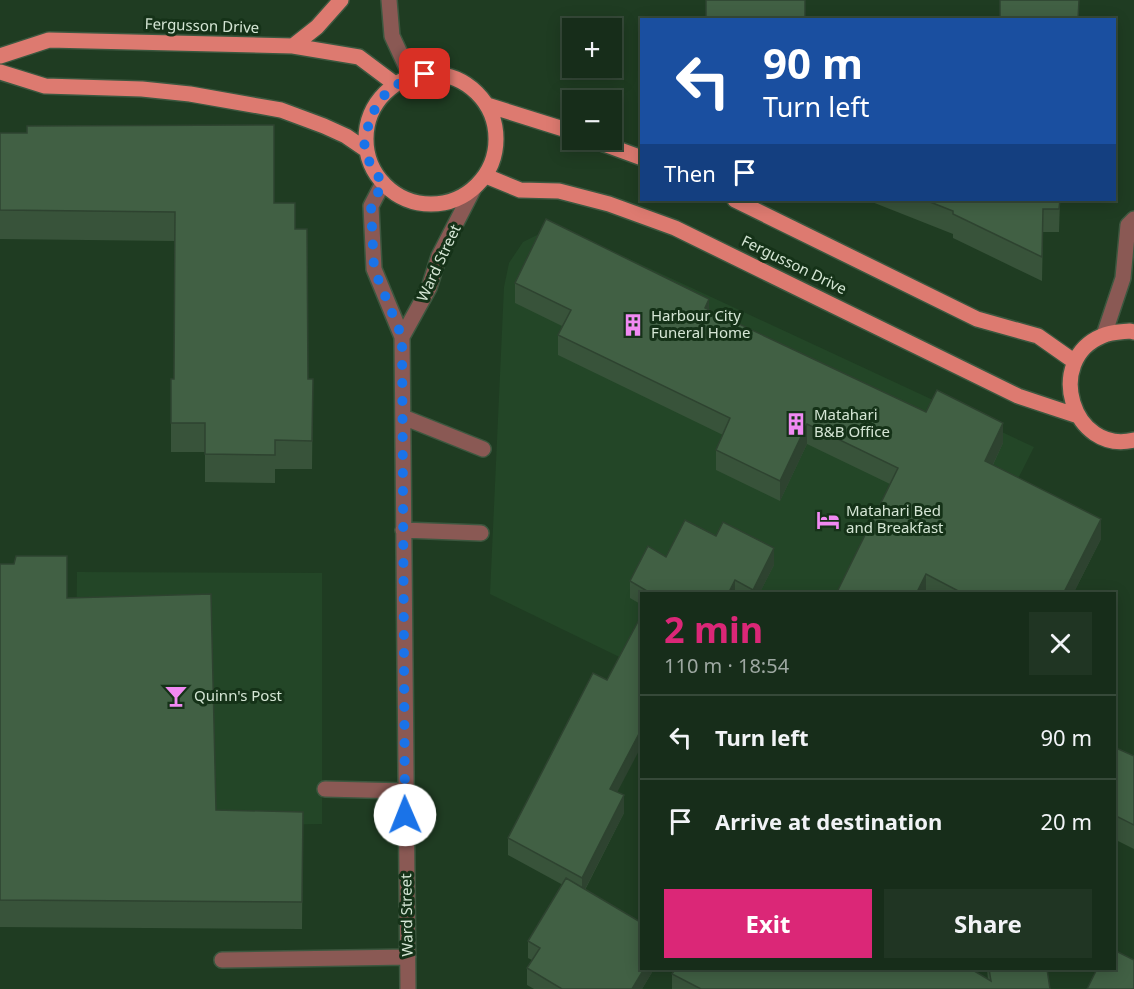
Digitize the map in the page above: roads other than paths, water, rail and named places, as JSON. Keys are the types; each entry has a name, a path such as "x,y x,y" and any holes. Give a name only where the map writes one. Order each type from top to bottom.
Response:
{"main road":[{"path":"293,45 317,27 341,0"},
{"name":"Fergusson Drive","path":"0,57 50,40 293,45 358,57 395,84"},
{"path":"0,72 45,86 142,89 190,94 281,110 346,136 365,149"},
{"path":"440,74 466,84 487,105 495,128 495,153 486,176 474,189 444,203 411,201 383,183 375,173 365,149 366,132 376,105 395,84 411,77 440,74"},
{"path":"487,105 562,129"},
{"path":"620,150 640,157"},
{"name":"Fergusson Drive","path":"486,176 520,190 559,191 609,204 675,228 1018,396 1078,416"},
{"path":"737,201 977,319 1038,336 1075,362"},
{"path":"1133,444 1114,441 1087,428 1078,416 1069,390 1075,362 1082,351 1104,335 1130,331 1134,333"}],"street":[{"path":"389,0 392,36 411,77"},
{"name":"Ward Street","path":"383,183 371,206 374,269 402,337 408,989"},
{"name":"Ward Street","path":"402,337 429,288 440,256 474,189"},
{"path":"1104,335 1123,278 1128,225 1134,219"},
{"path":"403,417 483,449"},
{"path":"403,530 482,534"},
{"path":"325,789 405,791"},
{"path":"222,960 408,957"}],"place":[{"name":"Harbour City Funeral Home","path":"633,325"},
{"name":"Matahari B&B Office","path":"796,424"},
{"name":"Matahari Bed and Breakfast","path":"828,520"},
{"name":"Quinn's Post","path":"176,696"}]}
